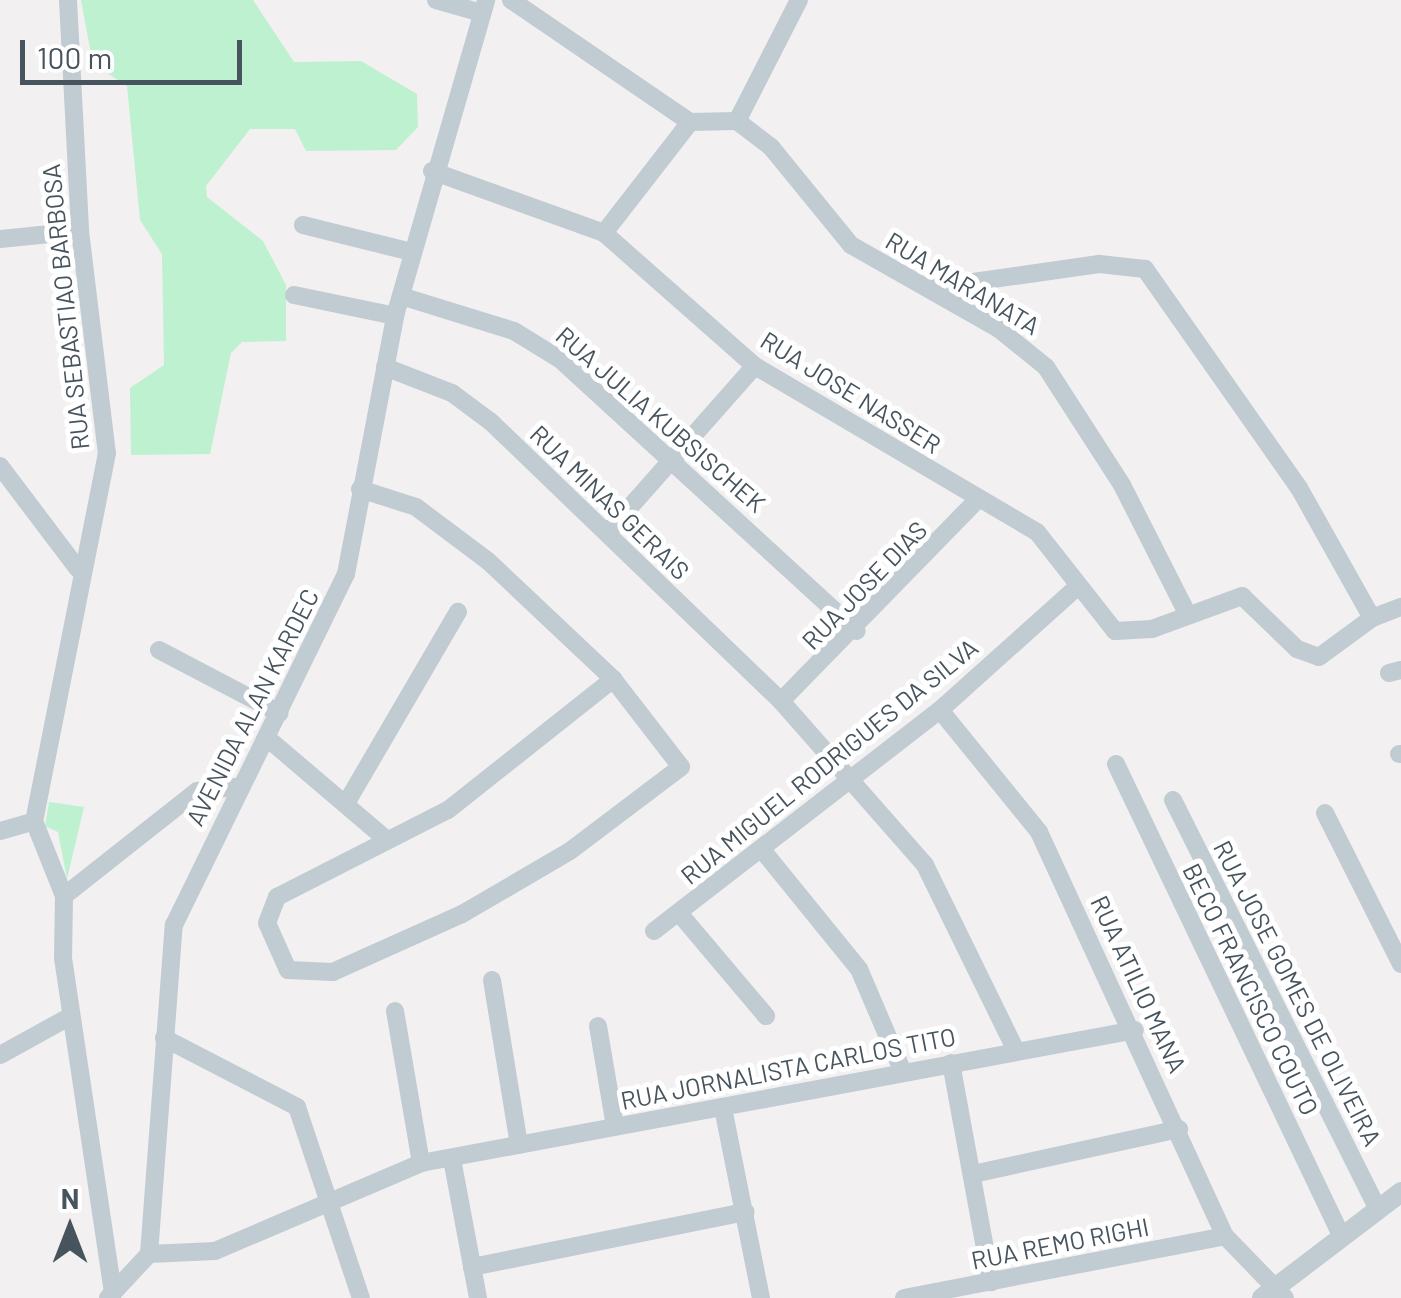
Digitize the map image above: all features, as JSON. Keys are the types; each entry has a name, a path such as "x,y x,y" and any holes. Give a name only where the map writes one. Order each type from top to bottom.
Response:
{"street":[{"name":"RUA SEBASTIAO BARBOSA","path":"34,821 78,569 107,453 80,231 68,0"},
{"path":"436,0 482,6"},
{"path":"511,0 690,122"},
{"path":"604,233 690,122 714,114 737,121 799,0"},
{"name":"AVENIDA ALAN KARDEC","path":"149,1254 174,926 238,788 338,598 394,316 432,170 482,6"},
{"name":"RUA MARANATA","path":"737,121 786,166 850,245 931,288 1046,367 1122,485 1187,613"},
{"name":"RUA JOSE NASSER","path":"432,170 604,233 755,366 1037,532 1077,586 1123,634 1187,613"},
{"path":"303,225 411,252"},
{"path":"0,239 80,231"},
{"path":"931,288 1099,264 1145,269 1300,488 1372,618"},
{"path":"294,295 394,316"},
{"name":"RUA JULIA KUBSISCHEK","path":"401,296 539,344 677,462 857,631"},
{"path":"607,533 677,462 755,366"},
{"name":"RUA MINAS GERAIS","path":"385,367 452,393 607,533 782,702 925,865 1015,1049"},
{"path":"0,466 78,569"},
{"path":"360,489 436,520 613,679 669,742 682,767 669,784 502,893 332,972 288,970 267,923 277,897 448,810 613,679"},
{"name":"RUA JOSE DIAS","path":"782,702 857,631 978,499"},
{"name":"RUA MIGUEL RODRIGUES DA SILVA","path":"654,931 763,851 940,710 1077,586"},
{"path":"1187,613 1242,596 1297,649 1320,657 1372,618 1401,607"},
{"path":"348,800 458,612"},
{"path":"159,650 279,712"},
{"name":"RUA ATILIO MANA","path":"940,710 1039,832 1134,1030 1225,1236 1273,1295"},
{"path":"266,737 348,800 388,840"},
{"name":"BECO FRANCISCO COUTO","path":"1116,764 1341,1236"},
{"path":"64,896 197,792 238,788"},
{"name":"RUA JOSE GOMES DE OLIVEIRA","path":"1173,800 1378,1209"},
{"path":"1324,813 1401,964"},
{"path":"0,831 34,821 64,896 72,1016 110,1295"},
{"path":"763,851 859,969 903,1072"},
{"path":"679,913 766,1016"},
{"path":"492,980 519,1146"},
{"path":"395,1010 421,1163"},
{"path":"0,1055 72,1016"},
{"path":"598,1026 615,1127"},
{"name":"RUA JORNALISTA CARLOS TITO","path":"149,1254 193,1258 421,1163 1015,1049 1134,1030"},
{"path":"164,1038 297,1107 334,1200 360,1298"},
{"path":"951,1063 992,1282"},
{"path":"723,1108 760,1298"},
{"path":"974,1174 1179,1129"},
{"path":"452,1158 478,1298"},
{"path":"1273,1295 1341,1236 1401,1192"},
{"path":"472,1267 746,1212"},
{"name":"RUA REMO RIGHI","path":"904,1298 1225,1236"},
{"path":"110,1295 149,1254"}],"green space":[{"path":"81,0 253,0 294,62 361,61 417,94 418,127 396,150 306,151 295,129 250,129 206,186 207,197 263,241 286,285 286,341 242,342 231,353 210,454 131,455 130,388 164,365 162,254 140,220 127,86 93,64"},
{"path":"49,802 84,807 67,879 58,832 45,826"}]}
